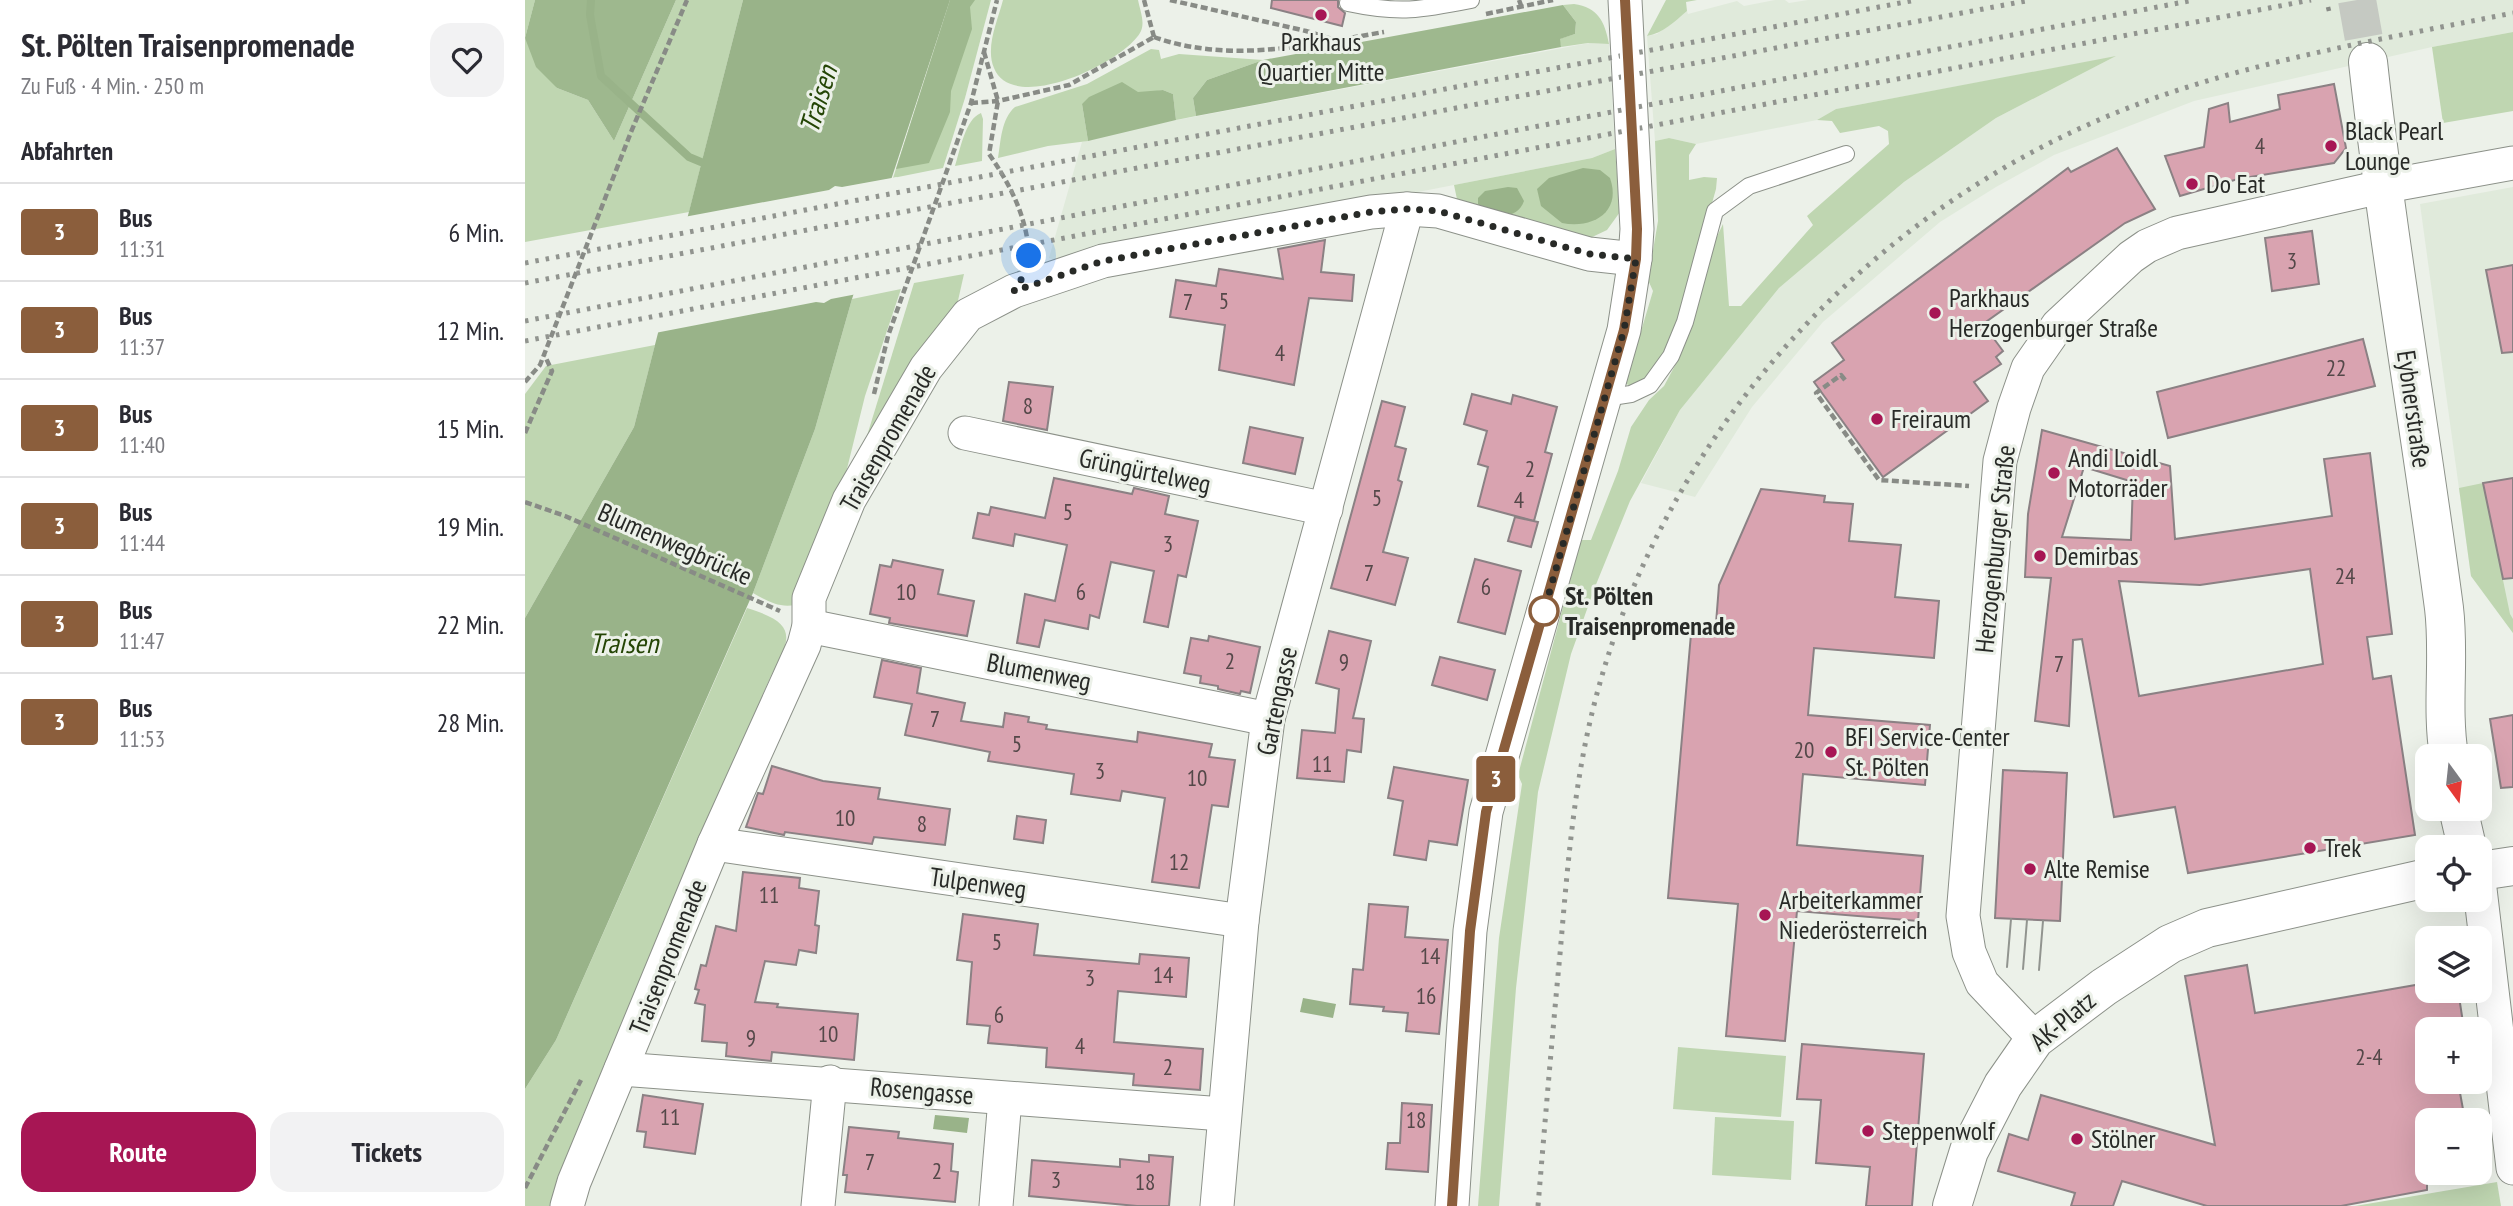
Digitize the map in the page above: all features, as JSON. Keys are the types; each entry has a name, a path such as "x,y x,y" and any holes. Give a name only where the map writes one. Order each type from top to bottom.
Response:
{"street":[{"path":"1452,1206 1470,931 1486,812 1624,330 1636,259 1637,200 1625,0"},
{"name":"Eybnerstraße","path":"2368,62 2381,187 2445,612 2447,744"},
{"name":"Herzogenburger Straße","path":"2035,1039 1982,983 1969,952 1963,916 2000,461 2028,368 2058,325 2131,257 2147,246 2177,233 2381,187 2513,163"},
{"name":"Traisenpromenade","path":"567,1206 574,1182 714,844 804,645 809,626 810,598 849,500 926,368 968,315 1014,291 1103,261 1371,212 1407,209 1438,211 1590,254 1636,259"},
{"name":"Gartengasse","path":"1217,1206 1242,921 1268,719 1407,209"},
{"name":"Grüngürtelweg","path":"965,433 1326,509"},
{"name":"Blumenweg","path":"809,626 1268,719"},
{"name":"Tulpenweg","path":"714,844 1242,921"},
{"path":"2492,869 2513,866"},
{"name":"AK-Platz","path":"1952,1203 1969,1152 1987,1116 2003,1085 2035,1039 2135,966 2170,944 2207,928 2415,881"},
{"path":"2483,912 2513,1168"},
{"name":"Rosengasse","path":"621,1069 1223,1114"},
{"path":"818,1206 830,1083"},
{"path":"996,1206 1005,1099"}],"lane":[{"path":"1348,4 1379,10 1413,11 1471,0"},
{"path":"1605,398 1631,394 1650,385 1671,356 1685,322 1715,211 1749,186 1846,154"}],"path":[{"path":"525,382 540,365 631,132 687,0"},
{"path":"888,336 971,103 997,0"},
{"path":"1144,0 1154,37"},
{"path":"1170,0 1335,40"},
{"path":"1519,0 1522,9"},
{"path":"1482,15 1522,9 1553,0"},
{"path":"971,103 998,101 1069,85 1154,37 1180,46 1242,52 1269,51 1388,31"},
{"path":"984,50 998,101 989,154 1013,190 1028,239 1027,269 1014,291"},
{"path":"525,433 552,371 544,355"},
{"path":"1845,380 1841,375 1817,393 1879,480 1998,488"},
{"name":"Blumenwegbrücke","path":"525,502 565,516 771,606"}],"shaded area":[{"path":"525,0 535,0 525,38"},
{"path":"535,0 676,0 614,141 588,100 557,88 536,67 525,38"},
{"path":"676,0 743,0 689,212 525,242 525,38 557,88 588,100 614,141"},
{"path":"950,0 991,0 943,168 893,178"},
{"path":"950,0 975,0 970,7 972,29 951,91 950,112 929,163 896,169"},
{"path":"1003,0 1138,0 1142,27 1131,43 1093,69 1069,79 1023,87 1005,81 994,68 992,60 993,34"},
{"path":"1666,0 1697,0 1686,2 1687,11 1663,30 1647,36"},
{"path":"1775,0 1789,3 1808,0 2513,0 2513,32 2432,47 2194,101 2054,155 1996,187 1940,222 1823,322 1752,407 1695,497 1641,483 1680,410 1779,288 1904,182 1996,118 2114,57 1836,109 1817,120 1696,144 1669,138 1655,141 1647,36 1657,34 1687,11 1688,14 1737,1 1744,6"},
{"path":"1574,4 1595,12 1602,22 1609,44 1588,43 1561,47 1559,39 1575,34 1576,22 1563,5"},
{"path":"1563,5 1576,22 1575,34 1560,39 1561,47 1196,116 1193,98 1207,80 1263,60"},
{"path":"2513,32 2513,111 2443,123 2432,47"},
{"path":"1589,43 1609,44 1615,149 1592,158 1059,262 1049,258 1082,142 1134,128"},
{"path":"1151,49 1159,50 1161,59 1179,54 1263,60 1207,80 1193,98 1196,116 1176,120 1173,94 1163,90 1082,104 1088,141 1048,146 998,158 1004,124 1015,107 1087,84"},
{"path":"2116,56 1996,118 1904,182 1779,288 1680,410 1630,501 1571,654 1538,792 1516,988 1499,1206 1478,1206 1499,938 1522,784 1518,775 1581,540 1591,540 1618,471 1631,427 1649,400 1664,386 1678,360 1697,309 1712,247 1723,224 1729,306 1741,306 1813,225 1807,216 1889,144 1888,131 1879,126 1840,133 1832,121 1817,120 1836,109"},
{"path":"1122,82 1138,92 1163,90 1173,94 1176,120 1088,141 1082,104 1089,97"},
{"path":"981,113 982,161 955,166 967,128 975,116"},
{"path":"1669,138 1696,144 1689,155 1689,180 1717,178 1716,189 1674,337 1651,376 1630,386 1620,380 1632,341 1639,338 1653,291 1648,280 1658,221 1655,141"},
{"path":"1615,149 1620,212 1607,230 1588,239 1458,204 1454,185 1592,158"},
{"path":"2513,187 2513,633 2471,576 2420,204"},
{"path":"964,274 957,305 862,452 914,283"},
{"path":"901,289 865,396 840,497 795,605 784,606 768,601 753,593 815,429 852,299"},
{"path":"655,345 634,427 525,618 525,394 546,366"},
{"path":"2483,483 2513,619 2513,633 2471,576 2459,488"},
{"path":"747,608 764,614 782,626 786,634 783,652 581,1120 552,1206 525,1206 525,1089 556,1040"},
{"path":"1678,1047 1786,1056 1781,1117 1673,1109"},
{"path":"1715,1117 1794,1121 1791,1180 1712,1175"},
{"path":"2497,1182 2501,1206 2355,1206 2492,1185"}],"water":[{"name":"Traisen","path":"743,0 950,0 852,299 815,429 753,593 556,1040 525,1089 525,618 634,427"},
{"path":"1583,168 1600,170 1610,178 1612,200 1602,216 1594,220 1562,223 1541,206 1537,189 1549,178"},
{"path":"1517,188 1524,201 1516,212 1496,214 1478,204 1478,198 1485,191"},
{"path":"1303,998 1336,1004 1333,1018 1300,1012"},
{"path":"935,1115 969,1118 967,1133 933,1129"}],"pier":[{"path":"897,177 857,294 824,303 816,302 655,333 684,217 829,190 835,186"}],"building":[{"name":"Parkhaus Quartier Mitte","path":"1272,0 1338,0 1338,7 1345,13 1342,26 1271,8"},
{"path":"2334,84 2346,148 2334,163 2238,179 2180,196 2165,156 2204,147 2209,109 2228,103 2230,122 2280,109 2278,95"},
{"name":"Parkhaus Herzogenburger Straße","path":"2117,148 2155,209 2125,223 1983,324 2003,351 1996,357 2001,364 1974,382 1988,401 1883,477 1814,382 1844,360 1832,343 2068,168 2071,172"},
{"path":"2312,231 2319,284 2272,291 2265,238"},
{"path":"1325,240 1321,272 1354,275 1352,301 1309,298 1294,385 1219,370 1225,325 1170,317 1176,280 1216,286 1219,269 1283,279 1278,249"},
{"path":"2513,265 2513,352 2502,353 2486,270"},
{"path":"2363,339 2375,386 2168,438 2157,392"},
{"path":"1009,382 1053,387 1047,430 1003,421"},
{"path":"1472,394 1511,404 1513,395 1557,407 1545,452 1552,454 1534,521 1478,506 1488,467 1478,464 1487,431 1464,424"},
{"path":"1382,401 1405,407 1395,446 1406,449 1398,480 1402,482 1383,552 1408,558 1395,605 1331,588"},
{"path":"1250,427 1303,438 1295,474 1243,463"},
{"path":"2042,430 2170,466 2175,539 2332,516 2324,459 2370,453 2392,634 2367,637 2373,679 2391,676 2415,835 2188,873 2175,807 2114,817 2082,639 2073,640 2069,726 2035,721 2051,578 2025,577 2028,514","holes":["2084,467 2133,482 2131,540 2062,537","2310,569 2323,664 2139,696 2119,581 2200,585"]},
{"path":"1054,478 1132,494 1134,488 1169,496 1165,514 1198,521 1186,577 1178,575 1168,627 1144,622 1154,571 1111,562 1099,618 1090,615 1088,629 1045,620 1039,647 1017,643 1025,594 1055,601 1067,545 1015,534 1013,546 973,538 978,513 989,515 991,507 1045,518"},
{"path":"2513,478 2513,578 2503,579 2483,483"},
{"path":"1761,489 1825,496 1824,502 1853,504 1849,541 1901,545 1895,597 1939,601 1934,658 1814,648 1808,715 1930,725 1925,785 1803,774 1797,845 1923,856 1918,921 1797,911 1785,1041 1726,1036 1738,904 1668,898 1691,634 1715,636 1719,585"},
{"path":"1515,517 1538,522 1531,547 1508,541"},
{"path":"1475,559 1521,571 1505,634 1458,622"},
{"path":"893,560 943,570 938,594 974,601 967,636 889,623 890,618 870,614 880,565 891,567"},
{"path":"1329,631 1371,641 1353,718 1364,719 1361,752 1347,750 1344,782 1297,778 1302,730 1335,733 1339,689 1316,683"},
{"path":"1209,636 1260,647 1250,693 1241,691 1240,694 1218,689 1218,686 1200,683 1201,676 1184,673 1191,638 1208,641"},
{"path":"1440,657 1495,670 1487,700 1432,685"},
{"path":"882,660 921,668 917,693 965,703 961,721 1003,727 1005,713 1029,717 1028,722 1047,725 1046,729 1137,742 1138,732 1212,744 1209,757 1235,760 1228,807 1212,805 1199,888 1152,882 1165,798 1122,791 1120,801 1071,794 1074,774 988,761 990,752 905,735 912,704 874,697"},
{"path":"2513,715 2513,787 2501,788 2490,719"},
{"path":"772,766 823,781 880,788 878,799 950,809 945,845 874,837 872,844 785,832 784,835 746,827 758,793 763,794"},
{"path":"1394,767 1468,780 1457,845 1429,841 1426,860 1394,855 1403,801 1388,798"},
{"name":"Alte Remise","path":"2003,770 2067,773 2060,921 1995,918"},
{"path":"1017,816 1046,820 1043,843 1014,839"},
{"path":"743,872 800,878 799,888 819,891 815,925 819,926 816,953 799,950 796,965 765,961 755,1002 778,1004 777,1007 858,1014 854,1060 772,1052 771,1061 726,1056 727,1043 702,1041 705,1005 695,1003 699,990 695,989 701,965 706,966 716,926 736,931"},
{"path":"1369,904 1408,907 1405,937 1448,940 1439,1034 1406,1031 1408,1013 1383,1011 1384,1007 1350,1004 1353,969 1363,970"},
{"path":"963,914 1038,924 1034,955 1139,964 1140,954 1189,958 1186,997 1118,991 1114,1042 1203,1049 1200,1090 1133,1085 1134,1074 1046,1067 1047,1048 988,1043 990,1026 967,1024 972,962 957,960"},
{"path":"2247,965 2255,1013 2415,985 2415,1003 2460,1003 2462,1017 2415,1017 2415,1094 2460,1094 2463,1108 2415,1108 2415,1185 2427,1185 2427,1190 2341,1206 2207,1206 2122,1181 2113,1206 2071,1206 2075,1193 1998,1171 2009,1134 2028,1140 2041,1095 2215,1145 2185,976"},
{"name":"Steppenwolf","path":"1802,1044 1924,1054 1912,1206 1866,1206 1870,1167 1816,1163 1821,1100 1797,1099"},
{"path":"643,1095 703,1104 695,1154 644,1147 646,1132 637,1131"},
{"path":"1402,1103 1432,1105 1428,1172 1386,1169 1388,1143 1400,1143"},
{"path":"849,1127 899,1132 898,1138 953,1144 951,1171 958,1172 955,1202 845,1192 847,1175 843,1175"},
{"path":"1149,1155 1173,1157 1169,1206 1137,1206 1029,1196 1032,1160 1120,1167 1120,1159 1149,1162"}],"waterway":[{"path":"591,0 590,15 601,76 689,157 701,162"}],"tunnel":[{"path":"2357,0 2368,62"}],"tram line":[{"path":"2007,967 2011,919"},
{"path":"2023,969 2027,920"},
{"path":"2039,970 2043,921"}],"railway":[{"path":"525,263 1916,0"},
{"path":"525,283 2031,0"},
{"path":"525,321 2194,0"},
{"path":"525,341 2311,0"},
{"path":"1538,1206 1571,833 1592,713 1624,610 1669,514 1725,423 1791,340 1867,266 1951,201 2043,146 2141,103 2232,74 2325,51 2513,13"}],"bus line":[{"name":"3","path":"1452,1206 1470,931 1486,812 1624,330 1636,259 1637,200 1625,0"}],"place":[{"name":"Parkhaus Quartier Mitte","path":"1321,15"},
{"name":"Black Pearl Lounge","path":"2331,146"},
{"name":"Do Eat","path":"2192,184"},
{"name":"Parkhaus Herzogenburger Straße","path":"1935,313"},
{"name":"Freiraum","path":"1877,419"},
{"name":"Andi Loidl Motorräder","path":"2054,473"},
{"name":"Demirbas","path":"2040,556"},
{"name":"St. Pölten Traisenpromenade","path":"1544,611"},
{"name":"BFI Service-Center St. Pölten","path":"1831,752"},
{"name":"Trek","path":"2310,848"},
{"name":"Alte Remise","path":"2030,869"},
{"name":"Arbeiterkammer Niederösterreich","path":"1765,915"},
{"name":"Steppenwolf","path":"1868,1131"},
{"name":"Stölner","path":"2077,1139"}],"route":[{"path":"1029,256 1027,269 1014,291 1103,261 1371,212 1407,209 1438,211 1590,254 1636,259 1624,330 1544,611"}]}
